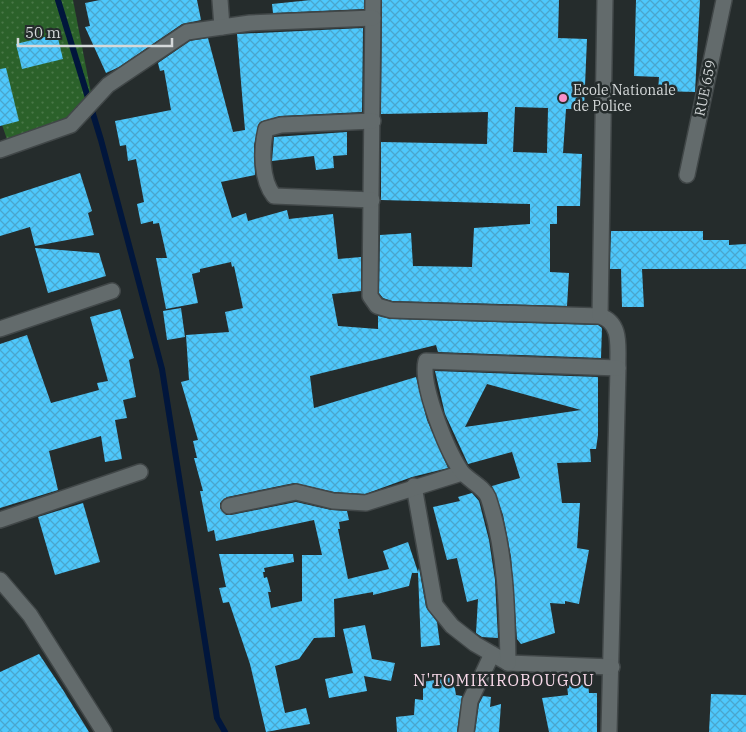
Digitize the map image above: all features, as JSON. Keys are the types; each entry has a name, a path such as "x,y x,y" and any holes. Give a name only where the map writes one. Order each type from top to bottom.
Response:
{"street":[{"path":"220,0 222,27"},
{"path":"373,0 370,296 378,306 391,310 600,316 609,319 617,330 618,368 609,732"},
{"path":"600,316 605,0"},
{"name":"RUE 659","path":"686,175 724,0"},
{"path":"0,150 70,125 108,85 187,32 250,23 373,18"},
{"path":"372,200 274,196 266,187 263,141 266,129 281,126 373,121"},
{"path":"0,329 112,291"},
{"path":"508,663 504,565 487,495 462,473 446,446 434,409 424,368 426,360 618,368"},
{"path":"0,520 140,472"},
{"path":"229,506 296,492 333,501 366,503 414,486 462,473"},
{"path":"414,486 435,605 452,626 475,644 508,663 612,667"},
{"path":"0,580 30,615 104,732"},
{"path":"466,732 470,701 492,654"}],"green space":[{"path":"0,0 73,0 91,93 71,127 10,148 0,119"}],"building":[{"path":"100,0 197,0 201,20 182,24 119,67 106,73 85,27 90,26 85,3"},
{"path":"311,0 364,0 364,9 273,13 272,4"},
{"path":"382,0 559,0 558,38 587,39 584,109 566,109 563,153 582,154 580,206 557,206 557,224 550,224 550,272 569,273 567,306 392,301 383,298 379,293 380,235 411,233 413,266 472,267 474,228 530,224 530,204 381,200 381,142 487,144 488,112 381,114","holes":["515,107 548,108 547,153 513,152"]},
{"path":"636,0 700,0 695,92 658,91 659,77 634,76"},
{"path":"363,28 362,112 280,116 260,122 254,145 255,175 221,182 232,218 246,213 248,221 287,210 289,219 333,214 338,259 361,257 361,291 332,294 338,326 378,329 378,316 391,319 598,325 602,328 601,358 438,352 436,345 310,376 314,408 416,377 427,420 448,468 412,477 365,494 334,492 294,483 227,497 220,503 220,508 226,515 231,515 296,502 331,510 347,511 349,520 339,522 340,529 338,529 348,579 389,569 383,551 408,542 418,572 419,568 426,607 437,622 440,645 421,647 418,573 412,573 409,586 373,595 373,592 334,599 335,637 314,638 299,659 275,666 285,713 306,708 310,724 266,732 250,664 229,602 223,603 219,588 226,587 219,554 293,554 294,562 264,568 264,578 267,577 271,592 268,592 271,608 302,601 302,555 322,555 314,520 216,541 214,530 208,532 200,491 203,491 194,458 197,458 193,441 198,440 181,382 189,380 186,335 229,332 225,312 243,308 234,266 232,267 231,262 200,269 200,272 192,274 198,303 166,309 156,258 167,258 159,223 153,224 153,221 141,224 137,204 144,202 136,159 128,161 126,145 120,146 115,121 171,110 164,70 160,71 158,63 190,41 208,38 233,132 245,130 237,34"},
{"path":"57,34 63,59 22,69 16,44"},
{"path":"6,68 19,121 0,126 0,69"},
{"path":"347,132 347,155 333,156 334,168 316,170 314,156 272,161 274,137"},
{"path":"80,173 92,211 88,213 94,235 35,246 30,227 0,236 0,199"},
{"path":"611,231 703,231 703,240 729,240 729,245 746,244 746,269 642,269 644,307 622,307 621,269 610,269"},
{"path":"35,248 99,253 106,276 48,293"},
{"path":"181,308 185,337 167,340 163,311"},
{"path":"120,309 134,358 129,360 136,397 123,400 127,418 115,420 122,459 105,462 101,436 49,451 58,490 0,508 0,344 27,335 51,403 99,390 97,383 108,381 90,317"},
{"path":"435,371 598,377 598,435 596,449 590,449 591,462 557,463 562,503 580,503 577,548 589,550 579,604 565,601 565,604 550,603 555,633 521,644 517,639 511,557 503,515 492,486 520,478 512,452 468,464 445,414","holes":["487,384 581,410 465,427"]},
{"path":"472,493 479,501 489,540 495,580 498,638 482,637 476,633 478,599 467,602 457,558 447,560 433,507 460,501 458,497"},
{"path":"83,503 100,562 55,575 38,517"},
{"path":"365,625 372,659 395,663 391,681 364,676 367,691 329,698 325,679 353,673 343,629"},
{"path":"39,654 89,732 0,732 0,672"},
{"path":"453,677 456,695 462,696 457,732 397,732 396,717 414,715 415,699 423,700 423,682"},
{"path":"588,681 589,693 597,693 597,732 549,732 542,698 568,695 567,684"},
{"path":"711,694 746,695 746,732 709,732"},
{"path":"483,696 491,697 490,707 501,704 499,732 475,732 479,704"}],"waterway":[{"path":"58,0 101,140 162,369 217,718 225,732"}],"place":[{"name":"Ecole Nationale de Police","path":"563,98"}],"district":[{"name":"N'TOMIKIROBOUGOU","path":"504,680"}]}
